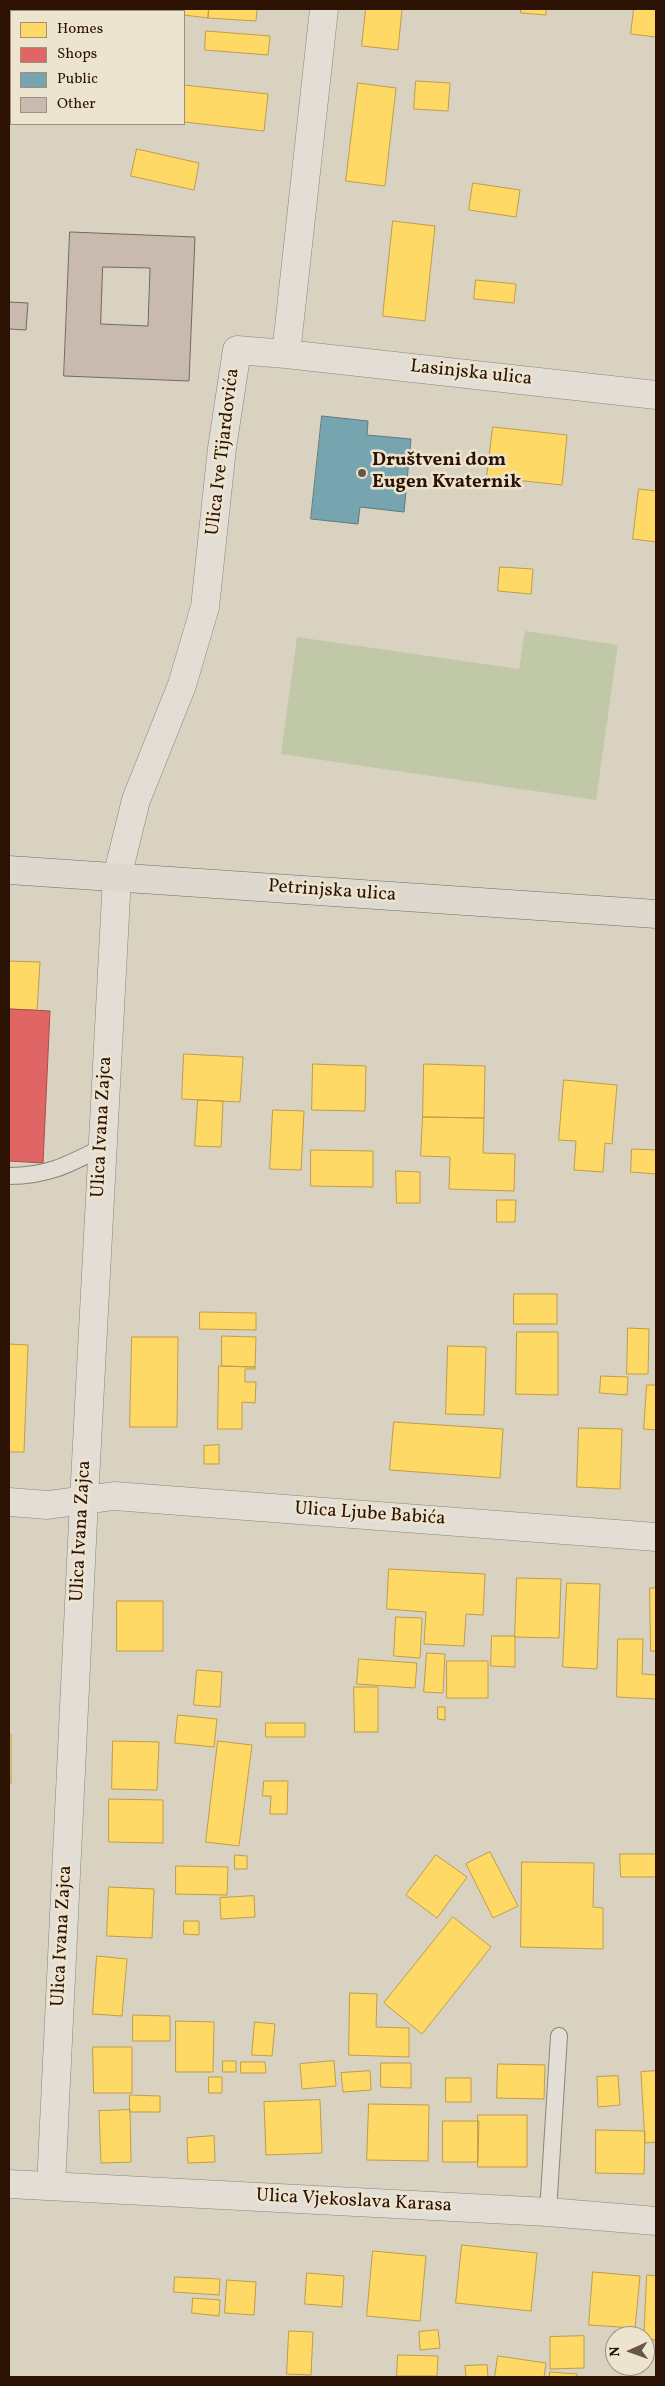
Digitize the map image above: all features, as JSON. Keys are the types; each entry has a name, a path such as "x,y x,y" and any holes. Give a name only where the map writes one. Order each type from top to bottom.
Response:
{"main road":[{"name":"Petrinjska ulica","path":"9,870 656,914"}],"street":[{"path":"286,354 324,9"},
{"name":"Ulica Ive Tijardovića","path":"117,877 136,800 182,685 205,607 222,448 237,350 286,354"},
{"name":"Lasinjska ulica","path":"286,354 656,395"},
{"name":"Ulica Ivana Zajca","path":"51,2186 84,1500 117,877"},
{"name":"Ulica Ljube Babića","path":"9,1502 48,1505 114,1496 656,1537"},
{"name":"Ulica Vjekoslava Karasa","path":"9,2184 548,2212 656,2221"}],"lane":[{"path":"9,1176 35,1176 73,1163 102,1148"},
{"path":"548,2212 559,2036"}],"green space":[{"path":"525,631 618,645 596,800 281,754 297,637 519,669"}],"building: Homes":[{"path":"209,9 208,18 185,15 185,10 164,10"},
{"path":"209,9 257,9 256,21 208,18"},
{"path":"366,9 402,9 398,50 362,46"},
{"path":"521,9 546,9 546,15 521,13"},
{"path":"634,9 656,9 656,37 631,34"},
{"path":"206,31 270,36 268,55 205,50"},
{"path":"416,81 450,83 448,111 414,109"},
{"path":"358,83 396,88 385,186 346,181"},
{"path":"185,85 268,94 264,131 185,122"},
{"path":"137,149 199,163 194,190 131,176"},
{"path":"473,183 520,190 516,217 469,210"},
{"path":"393,221 435,226 425,321 383,316"},
{"path":"476,280 516,284 514,303 474,299"},
{"path":"493,427 567,435 562,485 487,477"},
{"path":"639,489 656,491 656,542 633,539"},
{"path":"500,567 533,569 531,594 498,591"},
{"path":"9,961 40,962 37,1010 9,1009"},
{"path":"184,1054 243,1057 240,1102 182,1099"},
{"path":"313,1064 366,1066 365,1111 312,1110"},
{"path":"424,1064 485,1066 484,1118 423,1117"},
{"path":"564,1080 617,1085 612,1144 605,1143 603,1172 574,1170 576,1141 559,1140"},
{"path":"198,1100 223,1101 221,1147 195,1146"},
{"path":"273,1110 304,1111 301,1170 270,1169"},
{"path":"423,1117 484,1118 483,1153 515,1154 514,1191 449,1189 450,1157 421,1156"},
{"path":"632,1149 656,1150 656,1174 631,1172"},
{"path":"311,1150 373,1151 373,1187 311,1186"},
{"path":"396,1171 420,1172 420,1203 397,1203"},
{"path":"497,1200 516,1200 515,1222 497,1222"},
{"path":"514,1294 557,1294 557,1324 514,1324"},
{"path":"200,1312 256,1313 256,1330 200,1329"},
{"path":"628,1328 649,1329 648,1374 627,1374"},
{"path":"517,1332 558,1332 558,1395 516,1394"},
{"path":"222,1336 256,1337 255,1367 222,1366"},
{"path":"132,1337 178,1337 177,1427 130,1427"},
{"path":"9,1344 28,1345 24,1452 9,1452"},
{"path":"448,1346 486,1347 484,1415 446,1414"},
{"path":"219,1366 255,1367 255,1369 245,1369 245,1382 256,1382 255,1403 242,1402 242,1429 218,1429"},
{"path":"601,1376 628,1377 627,1395 600,1393"},
{"path":"647,1385 656,1385 656,1430 644,1429"},
{"path":"394,1422 503,1429 500,1478 390,1470"},
{"path":"579,1428 622,1429 620,1489 577,1487"},
{"path":"219,1445 219,1464 204,1464 204,1446"},
{"path":"389,1569 485,1574 483,1615 466,1614 464,1646 424,1644 426,1612 387,1609"},
{"path":"517,1578 561,1579 559,1638 515,1637"},
{"path":"567,1583 600,1584 597,1669 563,1667"},
{"path":"650,1588 656,1588 656,1651 651,1651"},
{"path":"117,1601 163,1601 163,1651 117,1651"},
{"path":"396,1617 422,1618 420,1658 394,1656"},
{"path":"492,1636 515,1636 515,1667 491,1666"},
{"path":"618,1639 643,1639 642,1674 656,1675 656,1699 617,1697"},
{"path":"427,1653 445,1654 443,1693 424,1692"},
{"path":"359,1659 417,1663 415,1688 357,1684"},
{"path":"447,1661 488,1661 488,1698 447,1698"},
{"path":"197,1670 222,1672 220,1707 194,1705"},
{"path":"354,1687 378,1687 378,1732 355,1732"},
{"path":"438,1707 445,1707 445,1720 438,1719"},
{"path":"178,1715 217,1719 214,1747 175,1743"},
{"path":"266,1723 305,1723 305,1737 266,1737"},
{"path":"9,1734 11,1734 11,1784 9,1784"},
{"path":"113,1741 159,1742 157,1790 112,1789"},
{"path":"218,1741 252,1745 239,1846 206,1842"},
{"path":"264,1781 288,1781 287,1814 270,1814 271,1796 263,1796"},
{"path":"109,1799 163,1800 163,1843 109,1842"},
{"path":"490,1852 518,1906 493,1918 466,1864"},
{"path":"620,1854 656,1854 656,1877 621,1877"},
{"path":"235,1855 247,1856 247,1869 235,1869"},
{"path":"436,1855 467,1877 437,1918 406,1895"},
{"path":"522,1862 594,1863 593,1907 603,1908 603,1949 521,1947"},
{"path":"176,1866 228,1867 227,1895 176,1894"},
{"path":"109,1887 154,1889 152,1938 107,1936"},
{"path":"254,1896 255,1917 221,1919 220,1898"},
{"path":"453,1917 491,1947 422,2034 384,2003"},
{"path":"184,1921 199,1921 199,1935 184,1934"},
{"path":"97,1956 127,1959 122,2016 93,2014"},
{"path":"350,1993 377,1994 376,2027 409,2028 409,2057 349,2055"},
{"path":"133,2015 170,2016 170,2041 133,2041"},
{"path":"176,2021 214,2022 213,2072 176,2072"},
{"path":"255,2022 275,2024 272,2056 252,2055"},
{"path":"93,2047 132,2047 132,2093 94,2093"},
{"path":"223,2061 236,2061 236,2072 223,2072"},
{"path":"334,2061 336,2086 302,2089 300,2064"},
{"path":"241,2062 265,2062 266,2073 241,2073"},
{"path":"381,2063 411,2063 411,2088 381,2087"},
{"path":"498,2064 545,2065 544,2099 497,2098"},
{"path":"370,2071 371,2090 343,2092 341,2073"},
{"path":"656,2071 656,2142 645,2143 641,2072"},
{"path":"618,2076 620,2105 598,2107 597,2077"},
{"path":"209,2077 222,2077 222,2093 209,2093"},
{"path":"446,2078 471,2078 471,2102 446,2102"},
{"path":"130,2095 160,2096 160,2112 130,2112"},
{"path":"320,2100 322,2153 266,2155 264,2102"},
{"path":"369,2104 429,2105 428,2161 367,2160"},
{"path":"130,2110 131,2162 101,2163 99,2111"},
{"path":"478,2115 527,2115 527,2167 478,2167"},
{"path":"443,2121 479,2121 478,2162 443,2162"},
{"path":"596,2130 645,2131 644,2174 596,2173"},
{"path":"214,2136 215,2162 188,2163 187,2138"},
{"path":"462,2245 537,2253 531,2311 456,2303"},
{"path":"373,2251 426,2256 420,2321 367,2316"},
{"path":"593,2272 640,2276 635,2326 589,2325"},
{"path":"307,2273 344,2276 342,2307 305,2304"},
{"path":"647,2275 656,2276 656,2340 655,2326 644,2326"},
{"path":"175,2277 220,2279 219,2295 174,2292"},
{"path":"227,2280 256,2282 254,2315 225,2313"},
{"path":"193,2298 220,2300 219,2316 192,2313"},
{"path":"438,2330 440,2348 420,2350 419,2332"},
{"path":"289,2331 313,2332 311,2375 287,2374"},
{"path":"584,2336 584,2368 550,2369 550,2337"},
{"path":"398,2355 438,2356 437,2376 397,2376"},
{"path":"498,2356 546,2363 544,2377 495,2377"},
{"path":"487,2365 488,2377 466,2377 465,2366"},
{"path":"550,2372 577,2374 577,2377 550,2377"}],"building: Shops":[{"path":"9,1009 50,1011 43,1163 9,1161"}],"building: Public":[{"name":"Društveni dom Eugen Kvaternik","path":"322,416 368,421 367,435 411,439 404,512 360,507 358,524 311,519"}],"building: Other":[{"path":"70,232 195,237 189,381 64,376","holes":["103,267 150,268 148,326 101,324"]},
{"path":"9,302 28,303 26,330 9,329"}],"place":[{"name":"Društveni dom Eugen Kvaternik","path":"362,473"}]}
